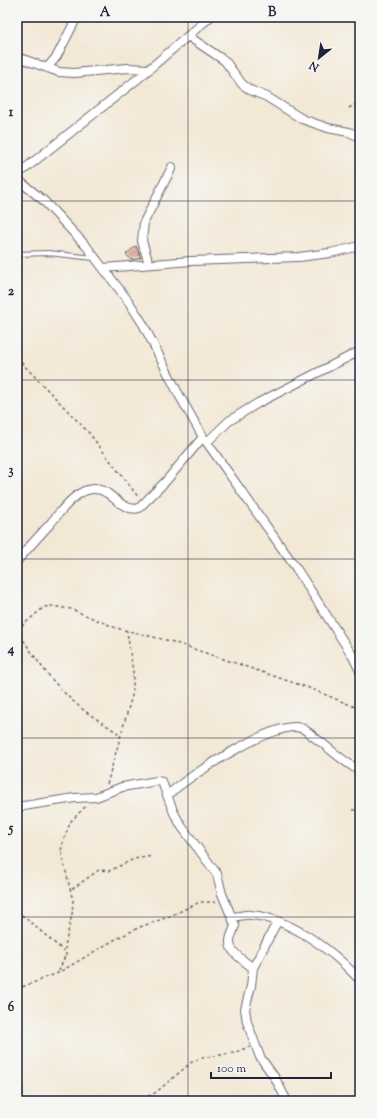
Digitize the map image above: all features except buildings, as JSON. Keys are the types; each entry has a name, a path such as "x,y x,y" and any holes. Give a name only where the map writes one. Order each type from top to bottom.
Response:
{"street":[{"path":"47,68 57,56 77,17"},
{"path":"17,174 150,69 210,17"},
{"path":"188,36 225,61 238,79 250,90 267,97 302,119 328,128 349,132 360,138"},
{"path":"17,57 47,68 74,73 127,68 150,69"},
{"path":"149,264 142,241 144,222 172,167"},
{"path":"17,179 43,200 104,268 143,324 178,393 205,439 296,568 352,655 360,671"},
{"path":"104,268 149,264 299,257 330,253 360,246"},
{"path":"17,561 64,507 76,496 88,490 97,489 106,492 131,509 139,508 205,439 229,421 252,407 360,351"},
{"path":"168,795 175,788 224,756 250,742 287,727 294,726 309,733 345,762 360,771"},
{"path":"17,808 100,795 122,787 157,780 162,782 174,813 182,827 217,874 225,902 235,925 230,938 231,947 234,952 253,968"},
{"path":"232,918 250,915 277,922 319,943 360,977"},
{"path":"277,922 253,968 251,986 245,1009 247,1022 254,1045 288,1101"}],"lane":[{"path":"17,254 48,253 96,258"}],"path":[{"path":"349,108 356,104 360,98"},
{"path":"17,358 89,433 144,504"},
{"path":"121,735 84,710 66,694 38,662 17,630 38,612 51,606 71,609 104,624 192,648 309,688 360,710"},
{"path":"58,973 66,956 65,946 72,914 72,889 61,851 64,838 74,817 100,795 121,735 134,686 127,631"},
{"path":"352,810 360,810"},
{"path":"72,889 99,870 109,871 134,859 153,856"},
{"path":"17,989 58,973 114,940 194,904 200,902 225,902"},
{"path":"17,911 30,923 56,942 66,956"},
{"path":"137,1101 155,1093 192,1062 201,1058 233,1053 254,1045"},
{"path":"17,1063 22,1075 23,1101"}]}
